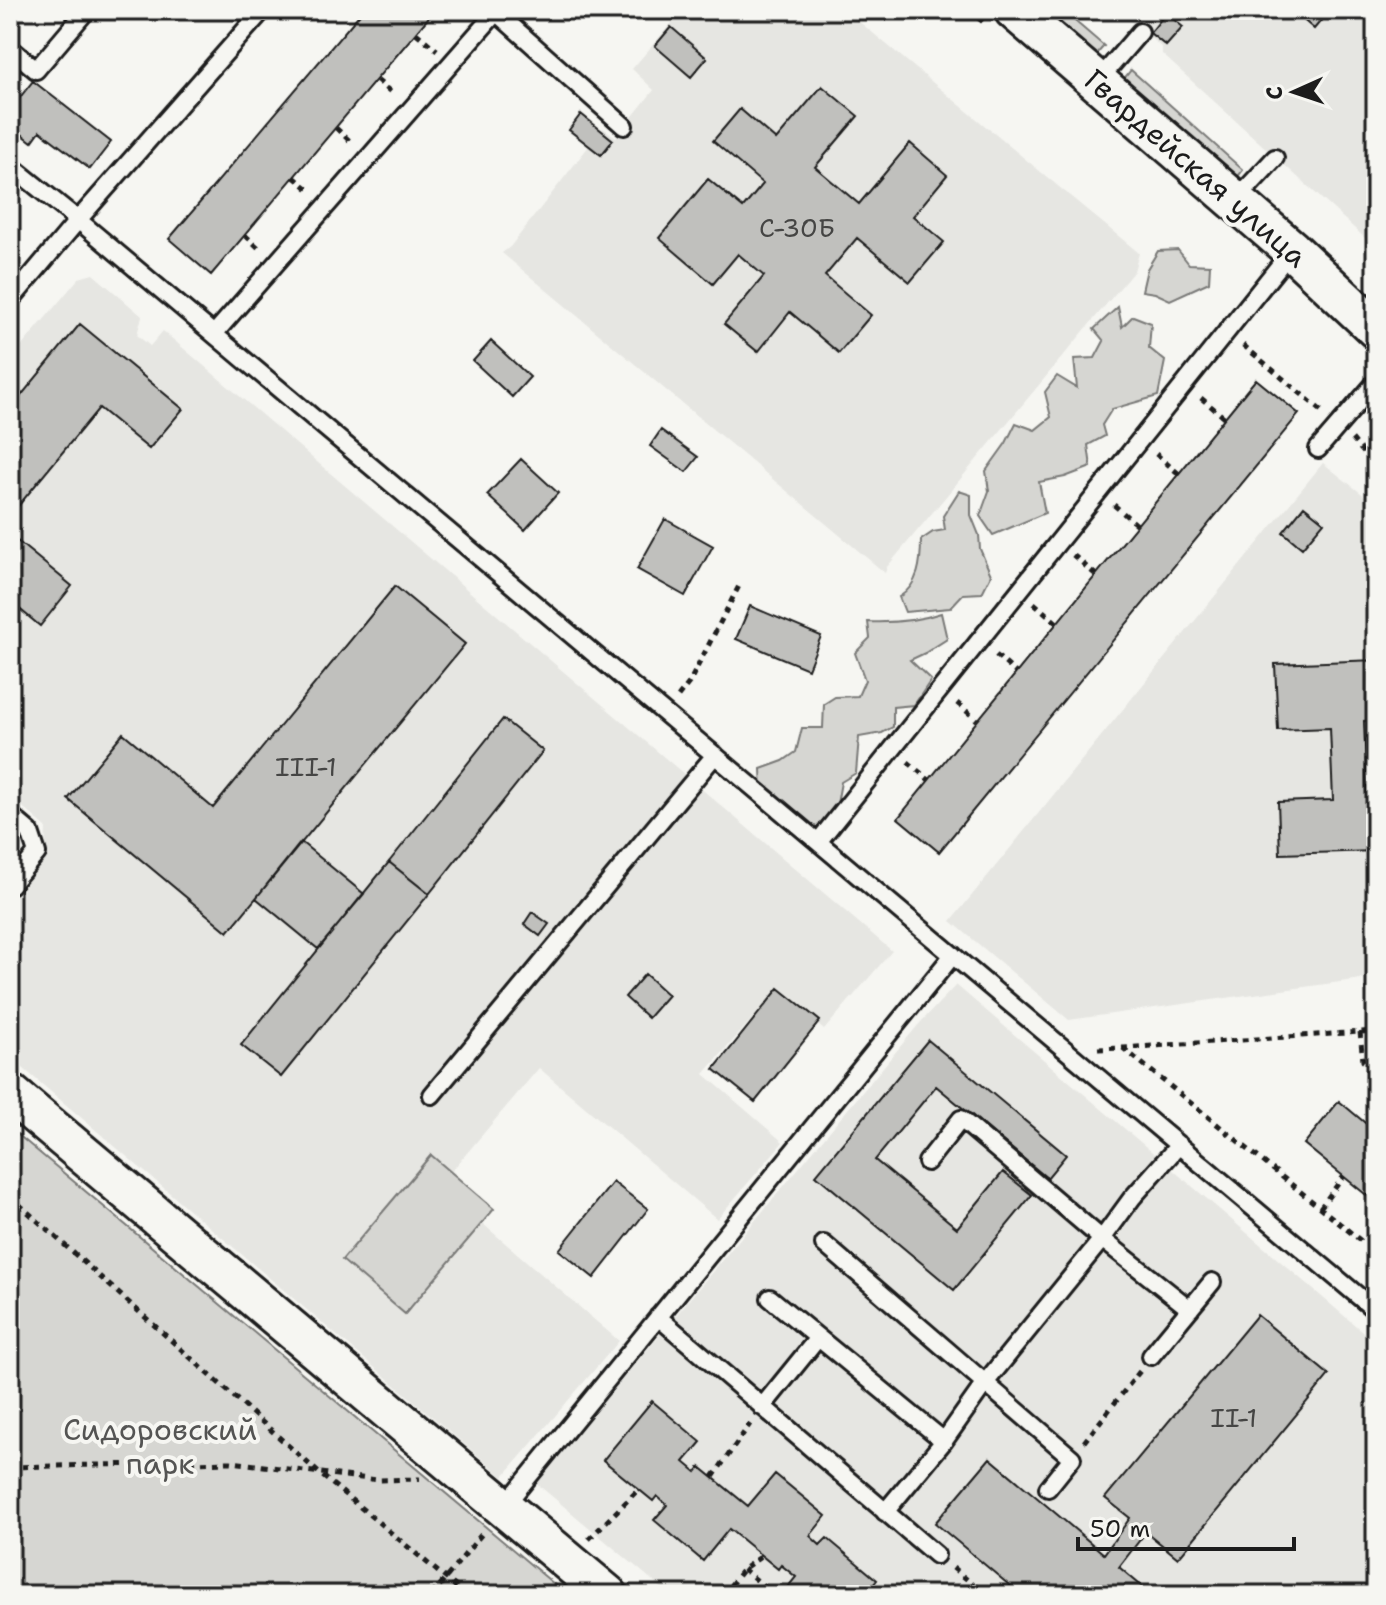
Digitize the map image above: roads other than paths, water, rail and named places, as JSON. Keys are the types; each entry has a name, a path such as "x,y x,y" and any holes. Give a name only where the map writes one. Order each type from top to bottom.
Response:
{"street":[{"name":"Гвардейская улица","path":"1014,10 1292,250 1376,329"},
{"path":"10,1093 608,1595"}],"lane":[{"path":"10,48 36,70 87,10"},
{"path":"10,301 259,11"},
{"path":"214,334 497,11 624,126"},
{"path":"1097,82 1140,32"},
{"path":"1235,201 1275,158"},
{"path":"10,165 1376,1311"},
{"path":"818,842 1292,250"},
{"path":"1318,449 1376,382"},
{"path":"432,1095 715,755"},
{"path":"10,815 30,832 37,853 10,885"},
{"path":"503,1508 953,955"},
{"path":"927,1162 961,1119 1190,1309"},
{"path":"885,1512 944,1441 985,1383 1132,1198 1179,1145"},
{"path":"824,1244 1072,1458 1048,1488"},
{"path":"1151,1356 1212,1282"},
{"path":"770,1298 944,1441"},
{"path":"658,1317 936,1555"},
{"path":"762,1407 818,1338"}],"park label":[{"name":"Сидоровский парк","path":"160,1446"}]}
